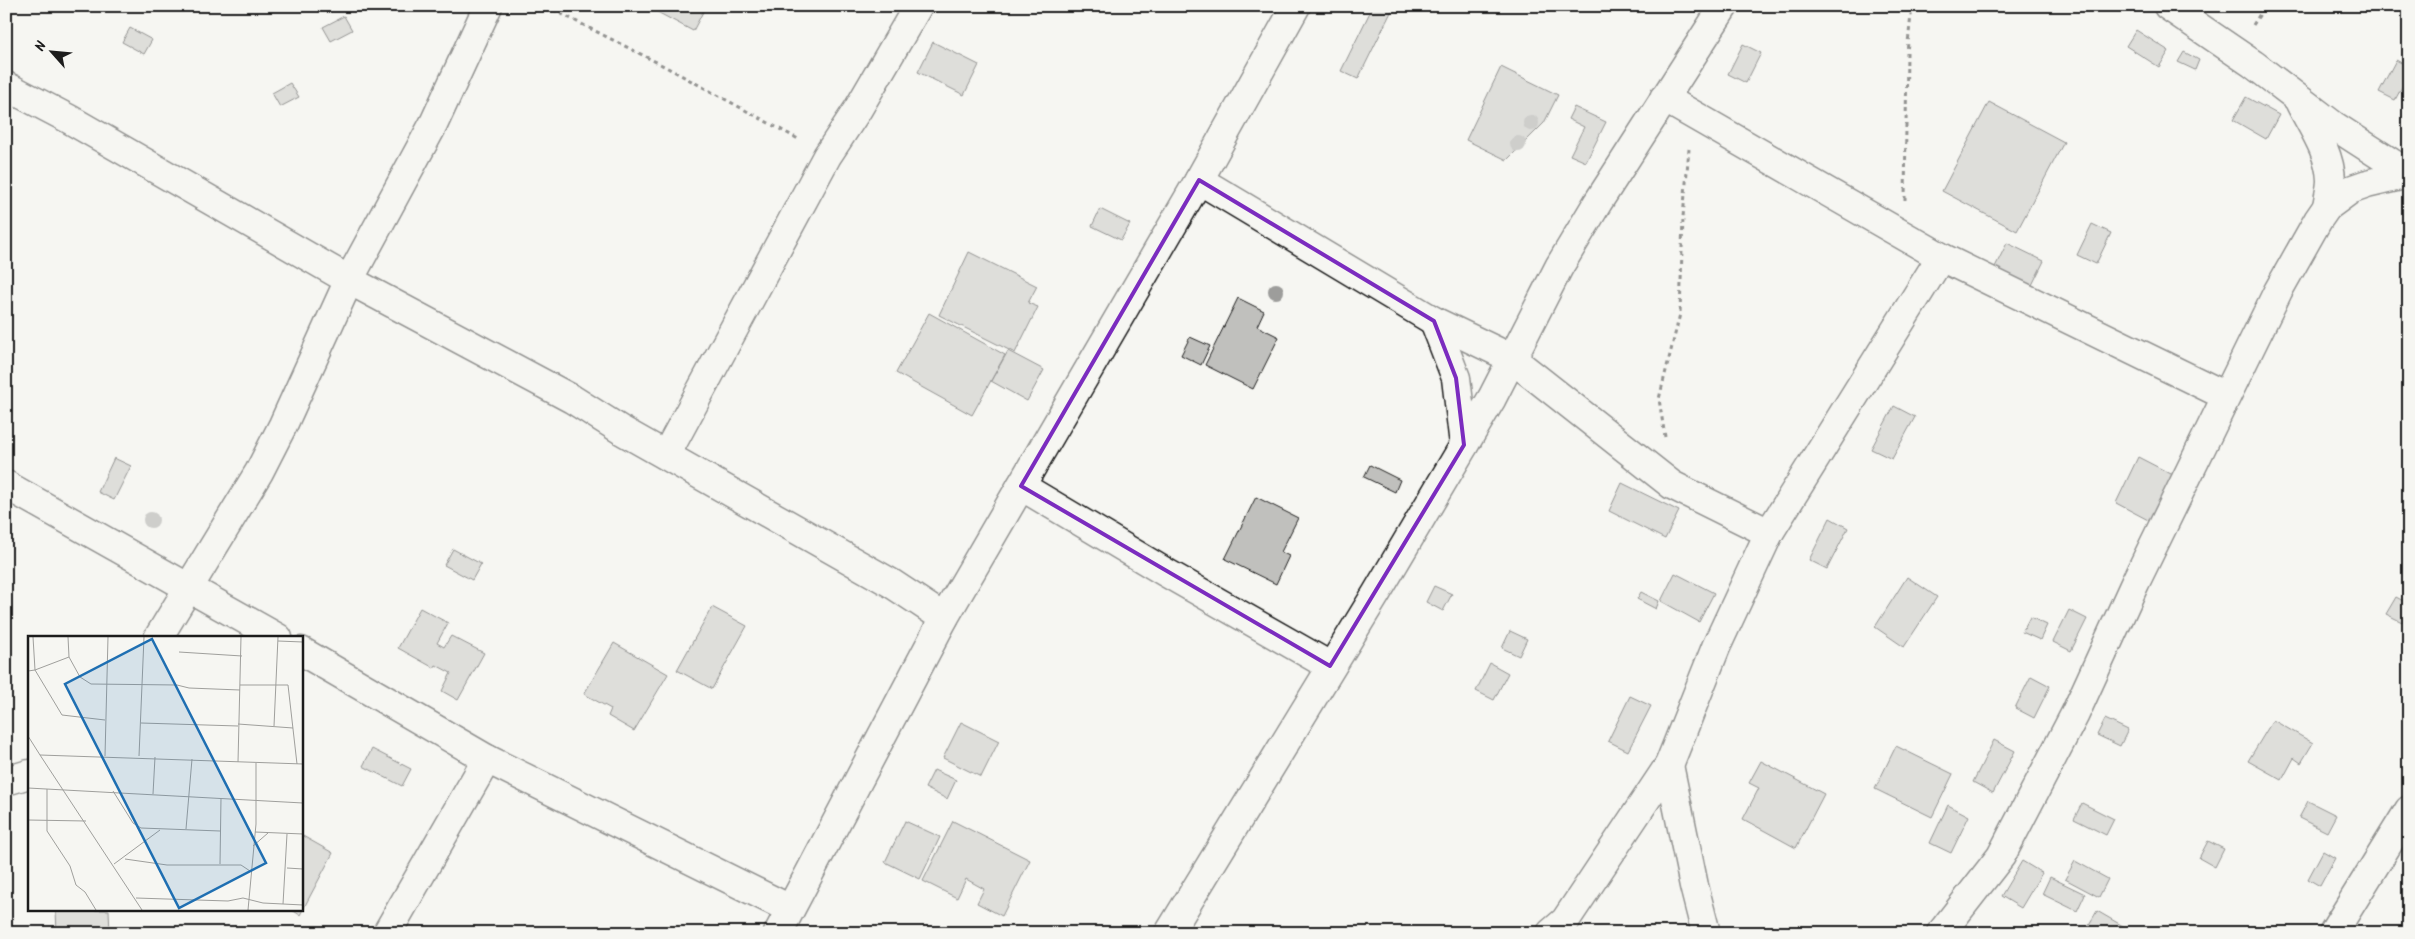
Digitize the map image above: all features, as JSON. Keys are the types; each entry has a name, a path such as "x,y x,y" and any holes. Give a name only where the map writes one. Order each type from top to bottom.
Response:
{"street":[{"path":"159,636 259,472 283,425 349,280 434,123 488,6"},
{"path":"666,455 828,156 858,109 918,6"},
{"path":"778,933 944,618 1199,180 1296,6"},
{"path":"1169,933 1330,666 1376,594 1492,398 1559,267 1598,202 1724,6"},
{"path":"2168,6 2209,36 2253,64 2333,125 2409,174"},
{"path":"2203,6 2209,36"},
{"path":"6,86 69,119 349,280 572,399 620,430 890,583 944,618"},
{"path":"1941,933 2002,856 2075,714 2135,583 2278,291 2327,207 2331,179 2326,157 2297,97"},
{"path":"1664,98 1941,257 2226,396"},
{"path":"2327,207 2350,190 2409,174"},
{"path":"1199,180 1434,321 1511,358 1672,485 1769,533"},
{"path":"1552,933 1565,921 1669,765 1716,647 1769,533 1941,257"},
{"path":"1434,321 1456,378 1464,444"},
{"path":"6,485 189,586 275,636"},
{"path":"1021,486 1165,572 1330,666"},
{"path":"302,652 487,759 790,909"},
{"path":"387,933 487,759"},
{"path":"1669,765 1694,886 1706,933"},
{"path":"6,780 28,774"},
{"path":"2333,933 2409,810"}],"path":[{"path":"546,6 664,66 828,156"},
{"path":"1904,235 1907,52 1912,6"},
{"path":"1672,485 1660,399 1680,314 1683,217 1692,114"}],"highlighted area":[{"path":"1199,180 1434,321 1456,378 1464,445 1330,666 1021,486"}],"building":[{"path":"646,6 706,6 693,31"},
{"path":"1373,6 1394,6 1358,79 1341,71"},
{"path":"344,16 352,30 331,41 323,27"},
{"path":"130,28 152,40 144,54 122,42"},
{"path":"2136,30 2169,51 2159,67 2126,46"},
{"path":"933,42 979,65 964,95 918,72"},
{"path":"1743,44 1761,53 1746,83 1728,74"},
{"path":"2184,52 2199,60 2195,70 2178,62"},
{"path":"2396,60 2409,67 2409,74 2395,100 2379,92"},
{"path":"1501,67 1558,95 1544,123 1507,160 1466,140"},
{"path":"290,83 299,97 280,107 272,93"},
{"path":"2246,97 2279,115 2266,139 2233,120"},
{"path":"1989,102 2064,142 2017,231 1942,191"},
{"path":"1574,107 1606,122 1586,162 1570,155 1584,127 1568,119"},
{"path":"1100,209 1130,224 1121,240 1092,226"},
{"path":"2092,224 2111,233 2096,264 2077,255"},
{"path":"2007,243 2044,261 2031,287 1994,269"},
{"path":"969,252 1037,286 1028,303 1038,307 1015,353 939,315"},
{"path":"1238,298 1264,311 1257,326 1279,337 1253,389 1205,365"},
{"path":"929,313 1005,355 972,415 896,373"},
{"path":"1190,337 1210,346 1201,365 1181,355"},
{"path":"1008,351 1044,370 1027,401 991,381"},
{"path":"1894,406 1915,417 1892,459 1871,449"},
{"path":"2138,457 2173,475 2150,521 2116,503"},
{"path":"114,458 131,466 114,500 98,492"},
{"path":"1370,465 1400,480 1395,492 1364,477"},
{"path":"1622,483 1679,511 1665,539 1609,511"},
{"path":"1256,497 1298,518 1281,552 1289,556 1276,584 1225,559"},
{"path":"1830,518 1848,528 1827,569 1809,560"},
{"path":"453,549 481,564 472,580 444,565"},
{"path":"1675,573 1714,593 1699,622 1661,601"},
{"path":"1907,577 1937,597 1904,647 1875,627"},
{"path":"1434,586 1452,594 1443,611 1426,602"},
{"path":"1641,592 1659,601 1656,609 1637,599"},
{"path":"2396,597 2409,604 2409,610 2402,622 2386,614"},
{"path":"712,607 747,626 712,689 677,670"},
{"path":"420,608 448,623 437,643 444,647 451,636 484,653 458,700 442,691 451,673 436,665 434,668 398,648"},
{"path":"2069,610 2087,619 2071,651 2053,642"},
{"path":"2030,617 2047,625 2040,640 2022,632"},
{"path":"1510,631 1527,639 1519,656 1502,648"},
{"path":"614,643 668,674 634,731 608,716 611,709 584,694"},
{"path":"1490,663 1508,673 1494,700 1476,691"},
{"path":"2031,676 2050,686 2034,718 2015,708"},
{"path":"1630,696 1651,706 1628,751 1608,741"},
{"path":"2105,719 2128,730 2120,746 2097,735"},
{"path":"2273,720 2313,743 2301,763 2294,758 2282,780 2248,761"},
{"path":"961,722 999,741 981,777 943,758"},
{"path":"1994,740 2015,751 1993,793 1973,782"},
{"path":"1896,746 1953,774 1932,817 1875,789"},
{"path":"372,749 411,769 402,786 363,766"},
{"path":"1761,761 1824,794 1796,848 1743,819 1759,788 1749,783"},
{"path":"934,770 956,780 947,799 925,788"},
{"path":"2308,801 2336,815 2327,832 2299,818"},
{"path":"2082,803 2114,819 2106,835 2074,819"},
{"path":"1948,805 1969,816 1951,853 1930,843"},
{"path":"905,821 940,837 920,879 885,862"},
{"path":"953,821 1030,860 1002,916 977,903 984,889 966,879 957,898 923,881"},
{"path":"302,836 333,853 302,911"},
{"path":"2208,841 2224,849 2215,867 2199,858"},
{"path":"2323,851 2335,858 2320,886 2308,879"},
{"path":"2022,861 2042,873 2021,908 2001,896"},
{"path":"2075,861 2108,879 2099,897 2065,879"},
{"path":"2050,877 2085,894 2077,911 2042,894"},
{"path":"2097,911 2135,933 2084,933"},
{"path":"56,912 109,912 110,933 57,933"}]}
